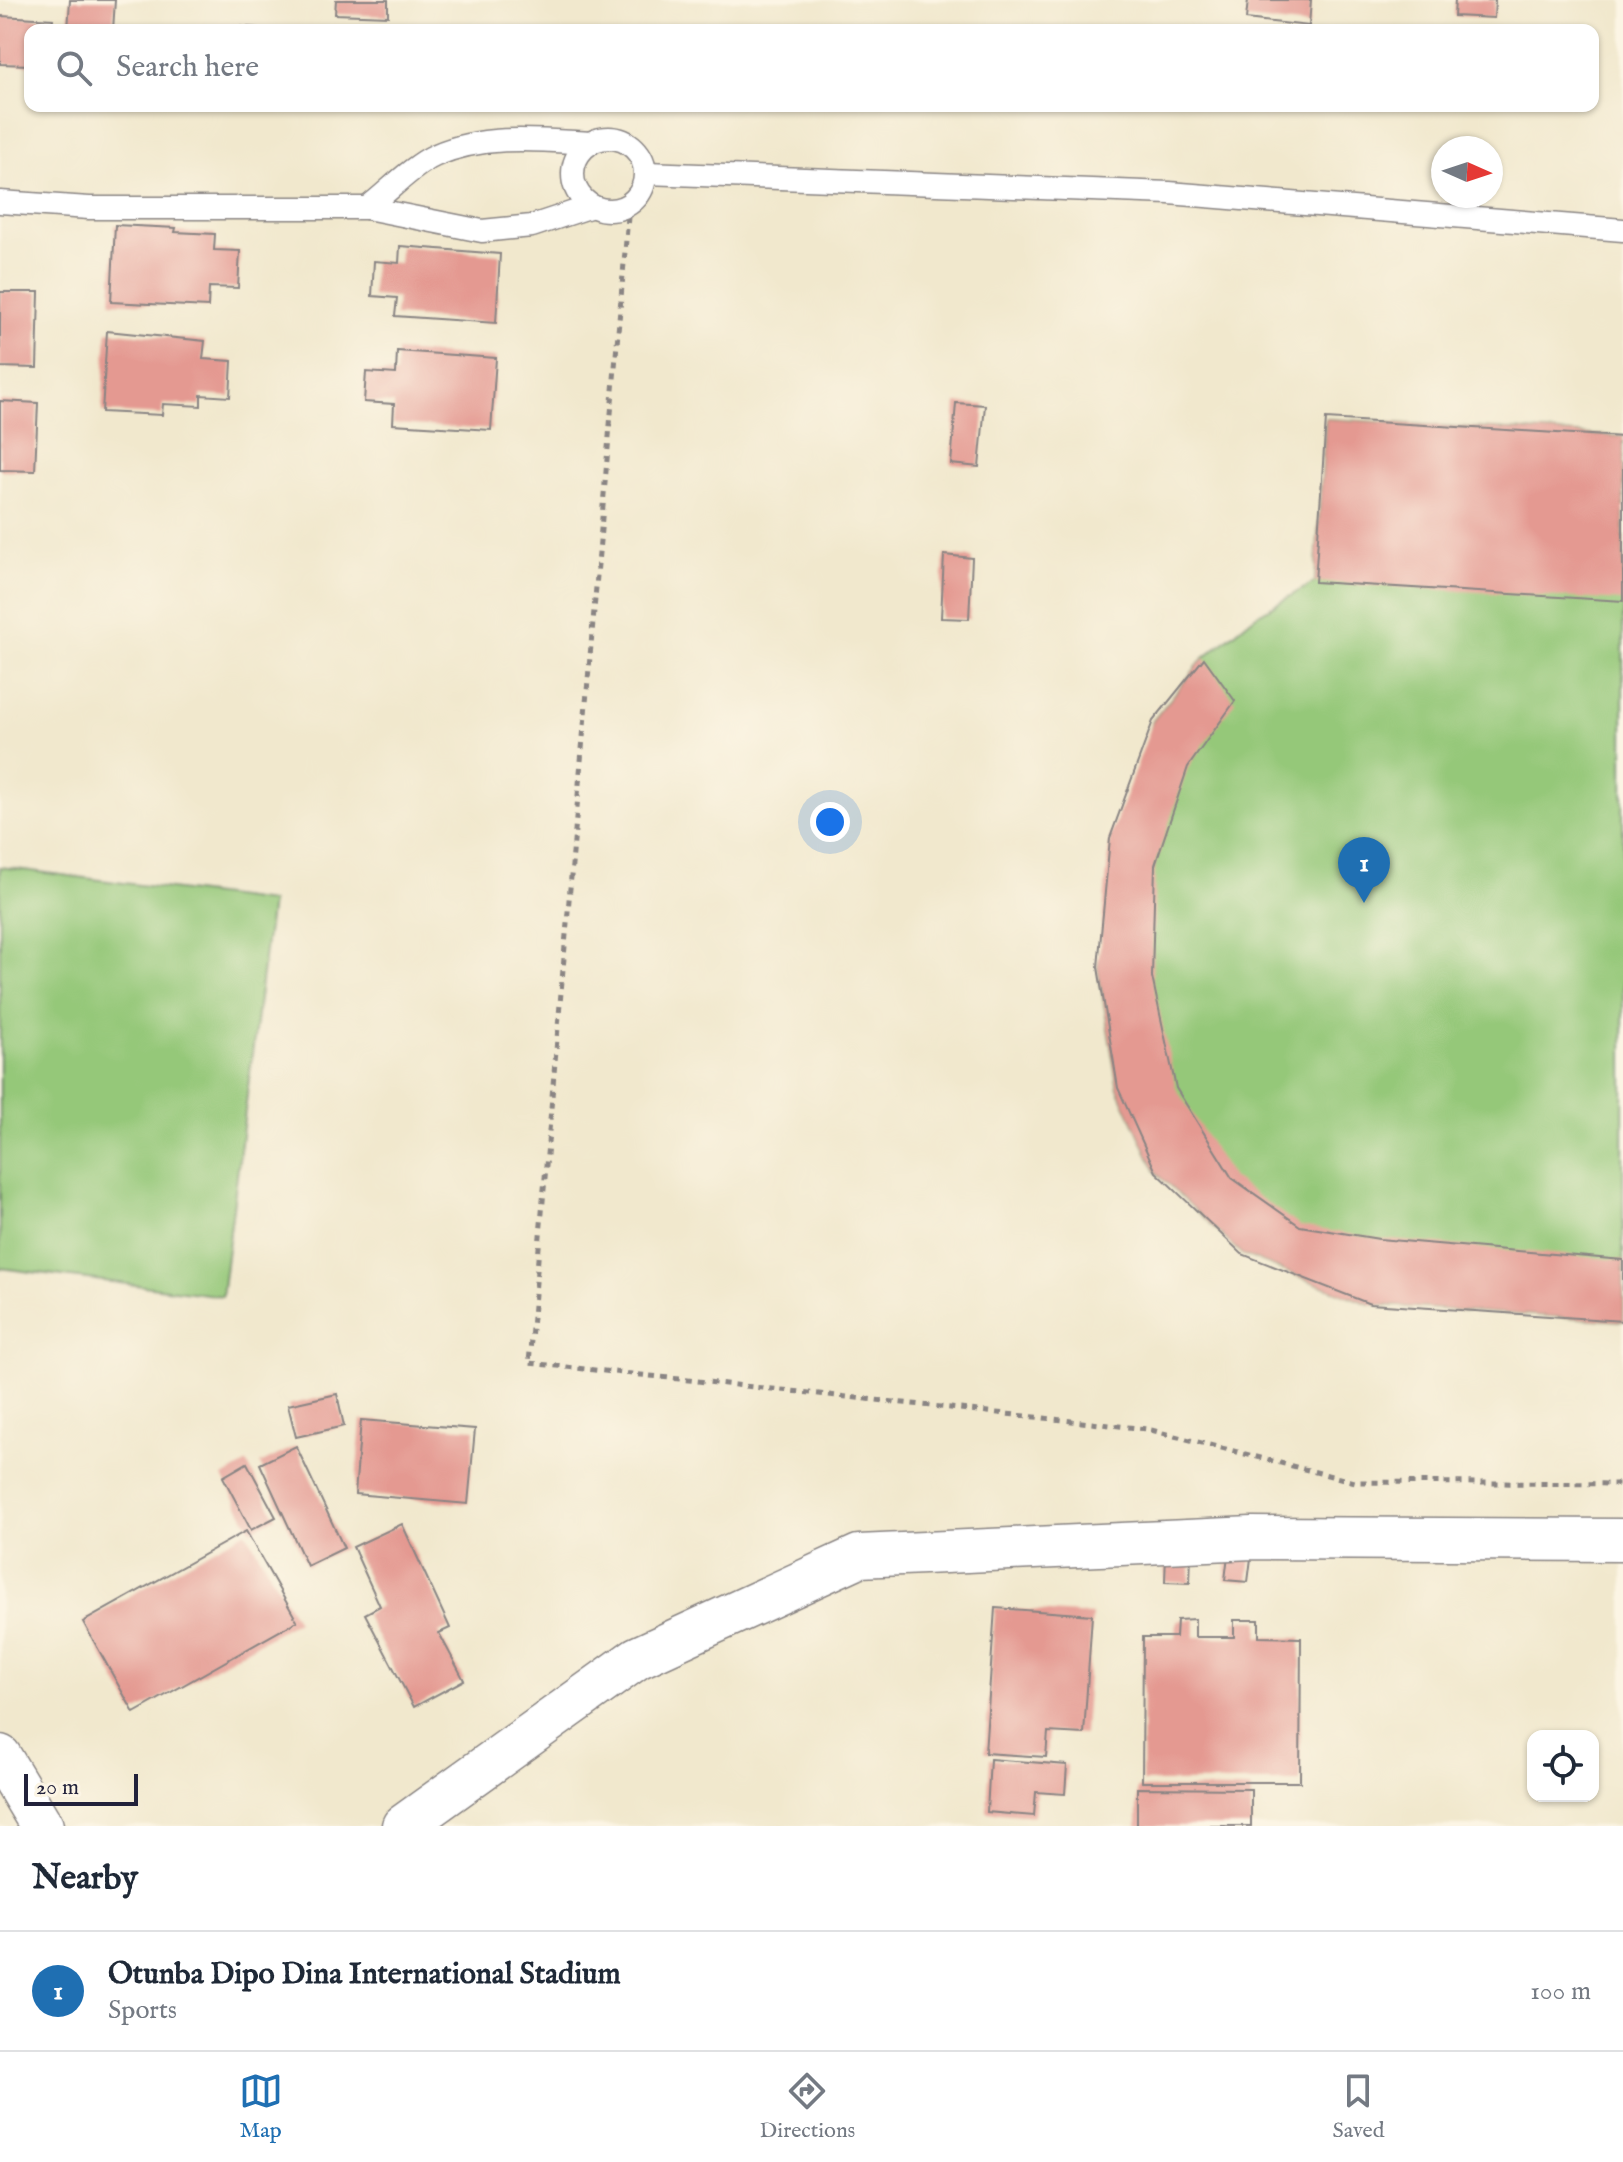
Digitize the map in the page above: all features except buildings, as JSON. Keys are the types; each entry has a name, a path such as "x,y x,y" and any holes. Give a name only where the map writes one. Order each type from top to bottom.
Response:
{"street":[{"path":"403,1826 637,1658 859,1556 1252,1538 1623,1540"},
{"path":"0,1756 42,1826"}],"lane":[{"path":"367,208 434,156 473,144 516,138 590,143 615,137 626,142 637,150 646,173 638,197 629,205 604,211 581,199 573,175 574,163 590,143"},
{"path":"646,173 1169,193 1623,230"},
{"path":"0,202 89,208 367,208 482,231 532,226 592,206"}],"path":[{"path":"629,205 529,1363 1147,1429 1355,1482 1623,1484"}],"green space":[{"path":"1326,419 1623,437 1623,1321 1370,1304 1242,1254 1156,1172 1118,1088 1098,967 1153,721 1204,658 1255,616 1315,582"},
{"path":"0,867 271,902 222,1296 0,1268"}],"place":[{"name":"Otunba Dipo Dina International Stadium","path":"1364,903"}]}
